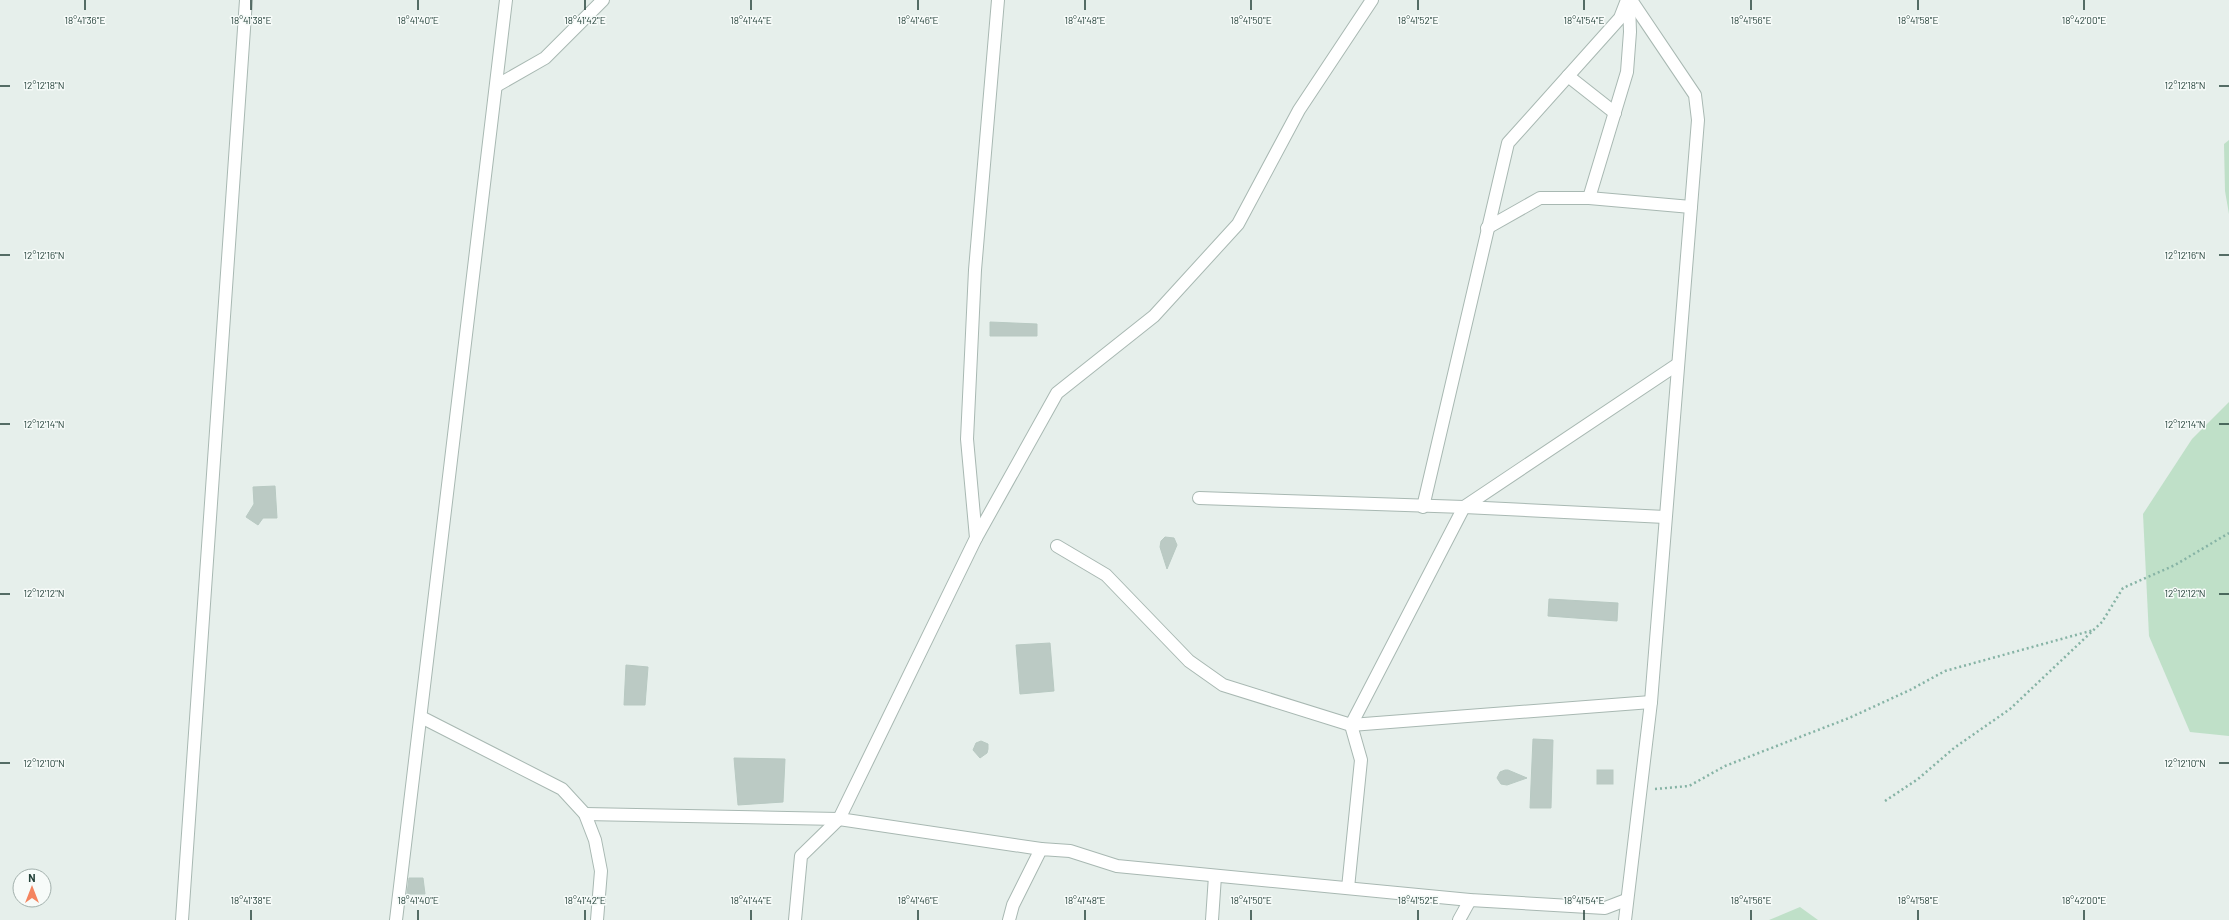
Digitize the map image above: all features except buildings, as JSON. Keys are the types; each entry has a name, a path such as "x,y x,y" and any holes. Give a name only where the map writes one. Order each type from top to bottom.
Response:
{"street":[{"path":"182,920 246,0"},
{"path":"396,920 506,0"},
{"path":"496,86 545,58 603,0"},
{"path":"976,538 967,439 974,270 998,0"},
{"path":"795,920 801,856 839,820 976,538 1057,393 1154,316 1238,224 1299,110 1372,0"},
{"path":"1423,507 1508,143 1620,18 1629,0"},
{"path":"1589,198 1627,72 1630,32 1629,0"},
{"path":"1625,920 1626,900 1651,702 1698,120 1695,95 1629,0"},
{"path":"1568,76 1614,113"},
{"path":"1487,228 1540,198 1589,198 1691,207"},
{"path":"1348,888 1361,760 1351,725 1464,507 1678,364"},
{"path":"1199,498 1423,507 1464,507 1665,517"},
{"path":"1057,546 1106,575 1189,661 1224,685 1351,725 1651,702"},
{"path":"421,717 562,789 585,814 595,840 601,871 597,920"},
{"path":"585,814 839,820 1070,852 1117,866 1215,876 1470,900 1605,908 1626,900"},
{"path":"1009,920 1013,904 1040,849"},
{"path":"1212,920 1215,876"},
{"path":"1459,920 1470,900"}],"path":[{"path":"1885,801 1918,779 1954,748 2010,709 2102,622 2122,588 2175,565 2229,533"},
{"path":"1640,791 1690,786 1725,766 1849,718 1910,690 1945,671 2094,630"}],"green space":[{"path":"2229,140 2229,214 2225,191 2224,144"},
{"path":"2229,402 2229,736 2190,732 2149,636 2143,514 2192,439"},
{"path":"1800,907 1818,920 1769,920"}]}
